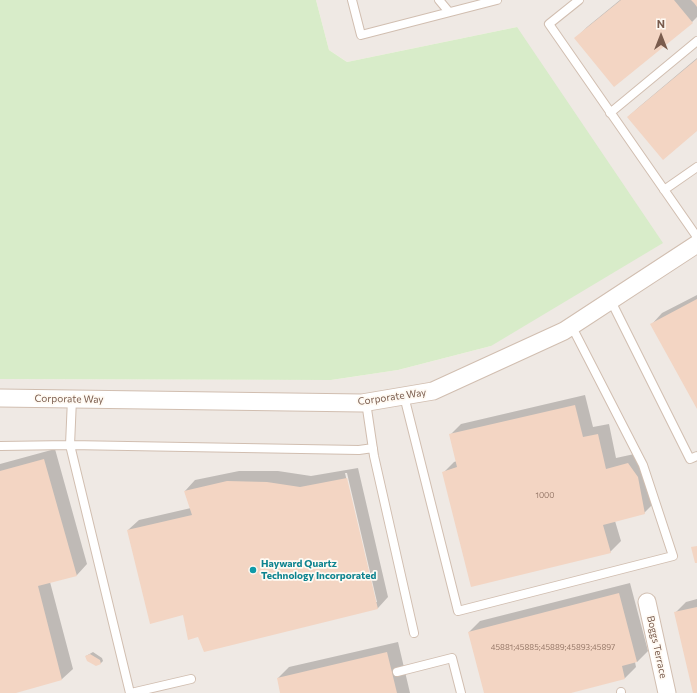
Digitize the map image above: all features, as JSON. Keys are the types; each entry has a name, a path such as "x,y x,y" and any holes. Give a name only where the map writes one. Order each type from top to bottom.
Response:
{"street":[{"name":"Corporate Way","path":"0,398 366,402 433,391 564,332 697,244"},
{"name":"Boggs Terrace","path":"647,602 667,693"}],"lane":[{"path":"352,0 361,35 497,0"},
{"path":"439,0 449,12"},
{"path":"579,0 549,24 697,237"},
{"path":"610,113 697,41"},
{"path":"664,190 697,167"},
{"path":"611,300 690,459 697,456"},
{"path":"404,396 458,611 673,556 643,465 572,327"},
{"path":"72,399 70,445 131,693 191,679"},
{"path":"366,402 373,448 414,633"},
{"path":"0,446 70,445 358,450 373,448"},
{"path":"396,672 452,658 460,693"}],"shaded area":[{"path":"316,0 697,0 697,693 0,693 0,379 331,380 398,370 491,346 517,27 347,62 329,50"}],"green space":[{"path":"0,0 316,0 329,50 347,62 517,27 663,243 491,346 398,370 331,380 0,379"}],"building":[{"path":"621,0 674,0 693,23 614,87 574,38"},
{"path":"691,0 697,0 697,7 694,3"},
{"path":"697,59 697,131 663,160 627,117"},
{"path":"697,299 697,409 650,324"},
{"path":"575,405 583,437 598,434 606,469 628,463 638,477 645,514 603,525 611,553 471,587 442,472 457,467 449,434"},
{"path":"44,459 77,576 38,586 62,680 16,693 0,693 0,471"},
{"name":"Hayward Quartz Technology Incorporated","path":"347,478 378,609 204,652 198,637 188,640 183,615 150,624 127,530 192,515 184,491 227,481 267,482 300,487"},
{"path":"697,546 697,563 695,563 691,547"},
{"path":"619,593 637,662 622,666 625,679 571,693 484,693 468,632"},
{"path":"697,607 697,693 693,693 674,612"},
{"path":"387,652 397,693 280,693 277,678"},
{"path":"90,654 100,660 101,664 96,666 87,661 85,656"}],"place":[{"name":"Hayward Quartz Technology Incorporated","path":"253,570"}]}
